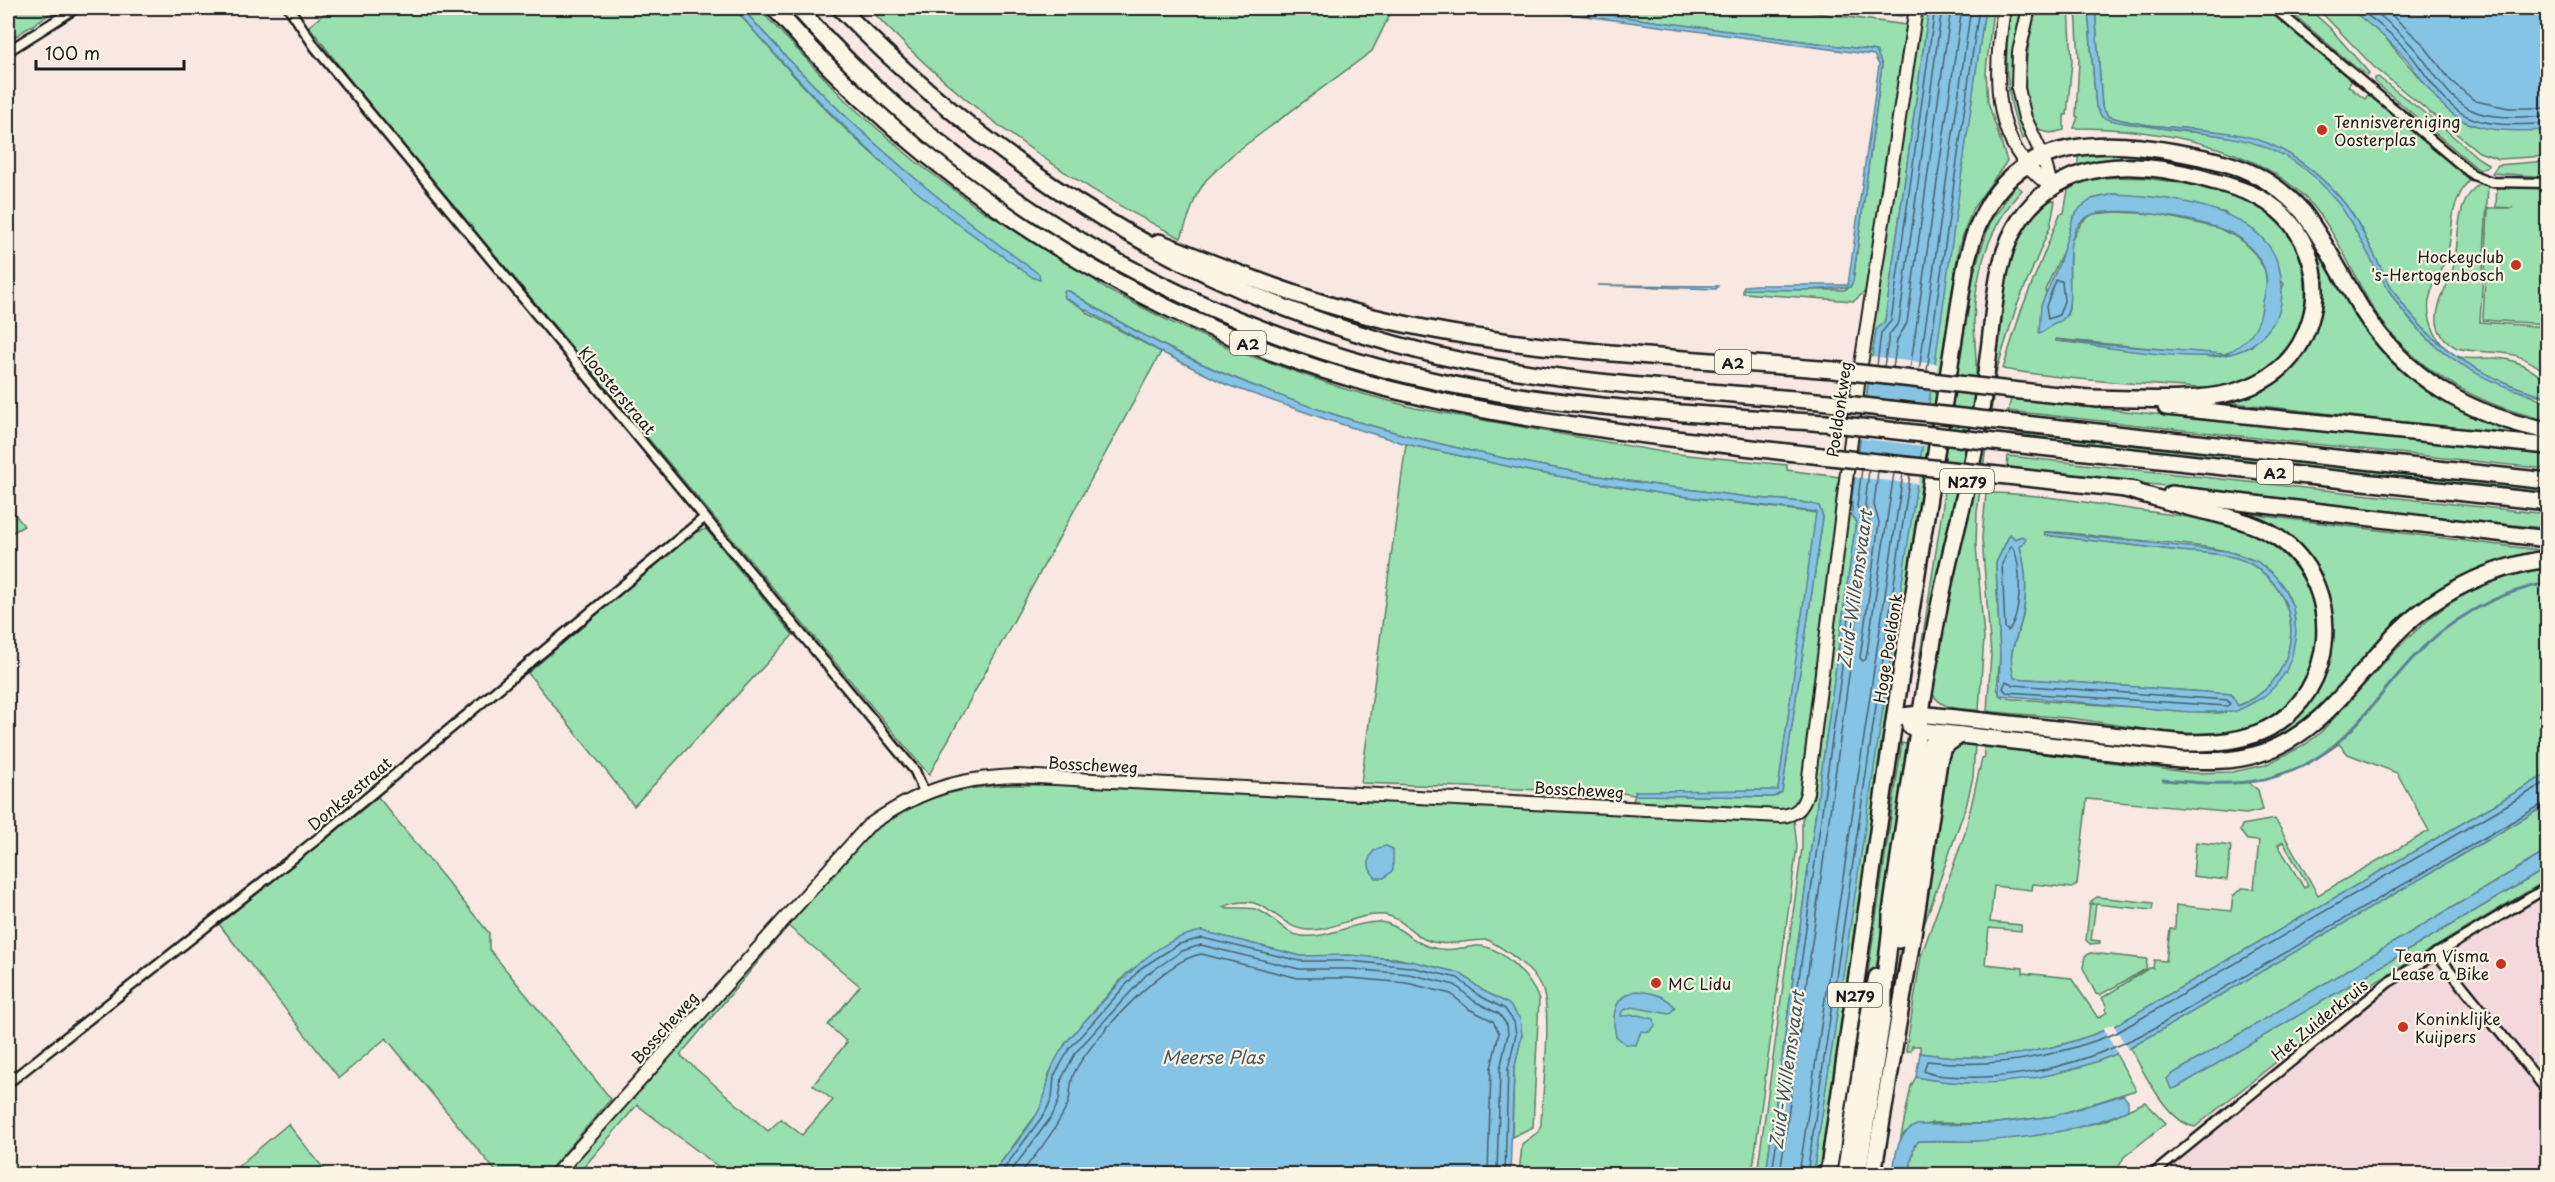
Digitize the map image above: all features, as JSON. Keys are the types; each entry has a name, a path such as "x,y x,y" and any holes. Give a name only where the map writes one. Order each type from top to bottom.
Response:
{"highway":[{"name":"A2","path":"774,8 859,96 922,152 1047,241 1177,312 1247,342 1344,376 1437,400 1654,437 2547,539"},
{"name":"A2","path":"798,8 871,82 930,135 1003,190 1136,272 1255,325 1361,362 1498,393 1646,410 1825,423 2547,502"},
{"name":"A2","path":"840,8 903,70 965,123 1025,168 1109,222 1192,269 1229,286 1307,316 1442,356 1574,377 1828,402 2547,480"},
{"name":"Hoge Poeldonk","path":"1828,1174 1895,717 1969,248 1983,213 1993,198 2026,165 2043,157 2093,143 2132,145 2211,158 2259,175 2274,183 2303,212 2373,326 2421,376 2442,392 2482,413 2547,431"},
{"name":"A2","path":"2052,188 2071,177 2092,170 2130,165 2174,171 2238,189 2261,198 2290,221 2305,245 2315,278 2313,311 2302,341 2284,364 2257,384 2233,393 2209,398 2089,398"},
{"name":"N279","path":"1845,1174 1870,1008 1891,912 1919,714 1940,603 1973,455 2001,265 2014,228 2030,207 2052,188"},
{"name":"A2","path":"1109,222 1269,285 1368,315 1419,327 1523,344 1833,370 2547,446"},
{"name":"A2","path":"1895,717 1919,714 2185,743 2234,741 2254,735 2284,718 2299,702 2318,670 2326,633 2321,597 2314,580 2296,554 2279,539 2257,526 2125,489"},
{"path":"1895,717 1917,730 2180,760 2216,761 2258,754 2281,745 2313,724 2350,688 2396,635 2434,602 2478,578 2509,567 2547,559"},
{"name":"N279","path":"1858,1174 1884,1008 1900,933 1926,757 1931,744 1943,733"},
{"name":"N279","path":"1873,1174 1917,910 1937,769 1944,747 1960,735"},
{"name":"N279","path":"1884,1008 1883,993 1892,930 1891,912"}],"street":[{"path":"8,51 76,8"},
{"name":"Kloosterstraat","path":"288,8 315,47 915,771 924,792"},
{"name":"Poeldonkweg","path":"1795,813 1801,807 1807,793 1858,384 1916,8"},
{"path":"2004,8 1998,52 2000,101 2008,131 2026,165 2052,188"},
{"path":"2029,8 2019,52 2018,88 2025,118 2043,157 2052,188"},
{"path":"2274,8 2473,175 2492,182 2547,183"},
{"name":"Donksestraat","path":"8,1083 321,836 704,518"},
{"name":"Bosscheweg","path":"556,1174 868,826 901,803 924,792 983,778 1017,776 1780,816 1795,813"},
{"name":"Het Zuiderkruis","path":"2153,1174 2389,982 2547,887"},
{"path":"2436,952 2547,1092"}],"shaded area":[{"path":"2547,880 2547,1174 2142,1174 2376,981"}],"green space":[{"path":"8,8 59,8 8,41"},
{"path":"331,8 734,8 793,75 856,139 909,184 969,224 851,121 795,66 742,8 758,8 849,104 915,161 978,208 1084,272 1106,289 1175,324 1239,352 1345,389 1415,408 1668,453 1787,465 1787,470 1839,477 1803,790 1797,804 1787,811 1632,804 1635,795 1622,793 1361,783 1406,444 1534,472 1664,494 1817,513 1778,790 1635,792 1636,795 1773,797 1782,792 1823,517 1819,506 1796,501 1756,498 1622,480 1549,467 1405,435 1335,415 1266,391 1199,362 1133,329 1069,291 1087,313 1161,352 929,775 356,88 309,26"},
{"path":"869,8 1393,8 1372,51 1232,155 1206,180 1196,196 1181,238 1095,191 1014,137 939,76"},
{"path":"1557,8 1781,8 1906,25 1868,289 1854,301 1743,293 1743,289 1844,290 1850,287 1853,281 1882,65 1876,51"},
{"path":"1874,8 1909,8 1907,14 1901,16 1874,12"},
{"path":"1919,8 1929,8 1885,321 1876,331 1852,497 1852,515 1856,521 1766,1174 1757,1174 1802,848 1802,820 1810,801 1849,481"},
{"path":"1985,8 1993,8 1986,72 1988,102 2007,161 1973,208 1959,246 1819,1174 1813,1174"},
{"path":"2011,8 2023,8 2013,72 2016,103 2026,137 2022,139 2012,106 2007,74 2007,42"},
{"path":"2036,8 2069,8 2072,61 2067,115 2064,115 2064,130 2052,133 2041,130 2033,121 2028,107 2026,72"},
{"path":"2076,8 2088,8 2096,107 2102,117 2158,128 2250,141 2284,155 2309,171 2329,190 2345,212 2398,305 2415,326 2445,353 2461,363 2547,403 2547,420 2494,404 2469,393 2422,363 2384,323 2368,300 2336,239 2313,206 2291,185 2264,168 2235,154 2170,136 2137,131 2074,128 2078,117 2076,116 2079,61"},
{"path":"2095,8 2267,8 2353,79 2348,86 2365,99 2369,93 2456,167 2469,180 2457,200 2449,247 2433,286 2429,304 2434,332 2444,347 2423,328 2393,290 2362,230 2344,202 2327,184 2299,161 2268,144 2246,137 2223,132 2130,122 2108,116 2102,107"},
{"path":"2286,8 2308,8 2330,28 2369,73 2367,75 2355,67"},
{"path":"2317,8 2349,8 2383,35 2417,75 2465,122 2481,127 2510,130 2547,130 2547,156 2499,159 2479,152 2374,67"},
{"path":"2378,77 2439,124 2488,166 2479,170 2375,82 2375,78"},
{"path":"2096,152 2153,155 2233,174 2268,190 2298,217 2416,381 2457,408 2501,427 2522,432 2521,435 2216,401 2287,366 2318,278 2264,192 2216,173 2155,163 2111,160 2078,169 2078,154"},
{"path":"2547,161 2547,177 2492,173 2498,165"},
{"path":"2147,178 2236,194 2261,206 2282,225 2297,249 2304,275 2305,302 2298,329 2285,352 2265,371 2238,384 2208,388 2099,381 2003,369 2021,311 2060,214 2064,213 2068,190 2085,181 2095,179","holes":["2114,194 2157,198 2226,213 2284,284 2252,346 2225,355 2243,346 2261,318 2267,287 2265,270 2255,254 2240,239 2218,228 2156,214 2116,212 2093,214 2082,222 2070,242 2069,309 2067,315 2054,323 2045,290 2063,251 2092,199","2055,339 2225,355 2212,357 2169,353"]},
{"path":"2480,183 2488,185 2480,322 2547,327 2547,374 2535,365 2514,355 2457,348 2445,339 2439,330 2438,308 2454,265 2462,210 2472,191"},
{"path":"2016,185 2022,190 2010,204 1992,235 1980,269 1974,323 1975,397 1920,681 1916,681 1943,505 1945,455 1974,271 1990,223"},
{"name":"Hockeyclub 's-Hertogenbosch","path":"2497,185 2547,187 2547,324 2483,320 2488,208 2513,208 2496,207"},
{"path":"2051,200 2055,201 2050,227 2016,308 1997,369 1977,512 1976,545 1984,638 1979,710 1950,707 1938,701 1931,689 2009,261 2030,219"},
{"path":"2455,355 2468,358 2507,359 2521,364 2545,381 2547,396 2502,381 2480,371"},
{"path":"2011,399 2547,455 2547,469 2008,411"},
{"path":"2022,431 2547,488 2547,494 2059,441 2009,432"},
{"path":"2008,456 2547,514 2547,528 2432,518 2007,467"},
{"path":"1986,493 2040,496 2183,516 2235,528 2259,537 2280,551 2297,570 2310,595 2315,612 2316,637 2312,662 2307,675 2292,698 2272,715 2248,727 2219,733 2182,733 2078,719 1987,711 1991,655 1982,538","holes":["2045,532 2210,548 2247,557 2260,564 2280,583 2292,605 2295,629 2291,653 2281,675 2265,694 2243,707 2217,713 2003,698 1997,689 2000,655 1996,563 2010,534 2015,539 2019,537 2024,542 2020,547 2025,581 2023,614 2011,659 2013,678 2231,694 2237,706 2256,697 2271,684 2282,668 2289,648 2290,623 2283,599 2269,579 2249,563 2234,557 2216,554 2045,535"]},
{"path":"8,505 24,526 8,535"},
{"path":"2225,511 2547,551 2547,555 2483,574 2453,587 2408,627 2337,698 2287,734 2261,745 2238,750 2189,752 2066,740 2066,736 2185,746 2273,730 2328,652 2309,563"},
{"path":"706,529 793,635 634,806 528,673 693,533"},
{"path":"2547,567 2547,774 2113,1027 2066,1044 2018,1054 1945,1056 1920,1053 1920,1046 1912,1046 1911,1051 1906,1051 1921,956 1965,833 1982,758 1985,757 1984,746 2194,773 2232,772 2265,765 2303,746 2319,734 2418,628 2475,588 2509,575","holes":["2339,744 2348,754 2397,773 2429,831 2318,895 2275,819 2242,825 2240,831 2247,840 2259,841 2254,889 2242,888 2233,896 2231,911 2176,905 2175,929 2170,929 2166,961 2154,960 2153,968 2149,968 2102,998 2107,1012 2098,1018 2071,978 2023,973 2023,968 1985,964 1989,928 2021,931 2021,925 1990,922 1994,886 2032,890 2033,884 2072,888 2077,884 2087,799 2246,814 2263,810 2258,790 2248,782 2296,768 2318,758","2283,842 2308,885 2304,888 2278,845"]},
{"path":"1902,743 1910,745 1884,931 1868,1003 1838,1174"},
{"path":"1975,744 1973,777 1967,803 1917,945 1882,1174 1877,1174 1945,765 1956,749 1964,745"},
{"path":"1931,780 1890,1032 1886,1031"},
{"path":"1120,785 1794,820 1797,847 1752,1174 1519,1174 1522,1144 1538,1132 1541,1125 1547,1034 1547,1016 1542,988 1525,966 1488,940 1432,942 1390,916 1365,916 1327,928 1308,930 1287,923 1261,905 1238,902 1223,907 1255,909 1289,932 1302,936 1321,935 1378,922 1391,925 1433,948 1445,950 1486,947 1505,956 1522,972 1539,999 1533,1127 1512,1137 1514,1070 1522,1035 1482,990 1460,973 1396,958 1301,956 1202,931 1176,939 1126,974 1065,1044 1049,1074 1046,1096 1040,1110 992,1174 728,1174 637,1105 578,1174 560,1174 850,852 886,822 915,805 954,792 995,786","holes":["788,926 860,986 828,1025 847,1042 813,1085 833,1100 802,1135 781,1119 768,1131 680,1055"]},
{"path":"378,797 489,933 489,949 611,1099 546,1174 498,1174 386,1038 339,1078 219,924"},
{"path":"2547,805 2547,851 2171,1075 2176,1088 2547,868 2547,880 2376,982 2195,1127 2175,1116 2157,1095 2130,1048"},
{"path":"2196,842 2231,846 2227,880 2193,876"},
{"path":"2097,897 2153,903 2152,910 2096,904 2091,940 2100,941 2100,943 2090,944 2086,940 2090,904 2094,904 2091,901"},
{"path":"2091,953 2147,959 2146,969 2100,995 2096,994 2083,968 2085,956"},
{"path":"2116,1054 2136,1090 2054,1116 1990,1124 1932,1123 1904,1133 1900,1142 1911,1086 1916,1077 1967,1083 2017,1080 2067,1070"},
{"path":"2145,1102 2166,1123 2124,1157 2115,1174 1909,1174 1914,1146 1919,1141 1975,1141 2078,1127 2104,1121"},
{"path":"288,1124 328,1174 229,1174"}],"water":[{"path":"734,8 742,8 810,82 882,150 959,214 1039,274 1040,280 1032,277 965,229 900,178 814,96"},
{"path":"1525,8 1557,8 1876,51 1882,65 1853,281 1850,287 1810,290 1743,289 1744,286 1756,285 1848,285 1879,65 1874,55"},
{"name":"Zuid-Willemsvaart","path":"1929,8 1985,8 1935,363 1813,1174 1766,1174 1856,521 1852,515 1852,497 1876,330 1885,321"},
{"path":"2088,8 2095,8 2102,107 2108,116 2130,122 2246,136 2268,143 2289,154 2318,176 2344,202 2362,230 2393,290 2423,328 2441,344 2480,371 2547,396 2547,398 2500,384 2478,374 2458,362 2420,331 2390,292 2354,228 2334,198 2306,170 2288,158 2269,148 2229,137 2124,123 2102,117 2096,107"},
{"path":"2349,8 2547,8 2547,130 2496,130 2475,126 2456,116 2432,93 2398,49"},
{"path":"2114,194 2171,199 2200,206 2228,215 2252,229 2270,248 2280,272 2281,303 2276,319 2265,333 2252,345 2237,352 2220,355 2199,356 2148,353 2055,341 2225,354 2245,341 2258,323 2266,289 2266,276 2258,258 2240,238 2211,226 2168,216 2107,212 2094,214 2081,222 2073,234 2070,249 2068,311 2062,320 2039,333 2041,305 2059,264 2073,218 2080,208 2092,199"},
{"path":"1597,285 1718,286 1716,289"},
{"path":"1064,291 1069,291 1133,329 1198,362 1266,391 1335,415 1405,435 1549,467 1622,480 1756,498 1796,501 1819,506 1823,517 1782,792 1774,797 1635,795 1636,791 1778,790 1816,512 1664,494 1534,472 1406,444 1227,385 1161,352 1065,298"},
{"path":"2045,532 2227,551 2258,562 2275,576 2293,607 2296,632 2292,656 2285,673 2262,698 2235,712 2190,712 1999,695 2000,655 1996,563 2010,534 2015,539 2022,536 2026,539 2020,547 2025,572 2025,598 2021,623 2012,651 2014,678 2231,694 2238,706 2256,697 2271,684 2282,667 2289,647 2290,622 2283,599 2269,578 2249,563 2225,555 2045,535"},
{"path":"2547,774 2547,805 2130,1048 2079,1067 2025,1079 1971,1083 1916,1077 1920,1053 1970,1057 2018,1054 2066,1044 2113,1027"},
{"path":"1386,846 1393,849 1393,870 1384,878 1376,878 1370,868 1369,858 1375,850"},
{"path":"2547,851 2547,868 2171,1089 2167,1079 2171,1075"},
{"name":"Meerse Plas","path":"1202,931 1301,956 1350,955 1411,961 1460,973 1482,990 1509,1004 1520,1019 1522,1035 1514,1070 1510,1174 992,1174 1038,1112 1044,1099 1052,1067 1059,1053 1075,1032 1144,960 1170,942"},
{"path":"1636,991 1668,1000 1675,1008 1669,1014 1632,1007 1622,1011 1621,1016 1638,1015 1654,1019 1655,1026 1649,1032 1641,1031 1636,1045 1625,1044 1616,1036 1614,1014 1623,997"},
{"path":"2123,1095 2128,1101 2128,1110 2072,1129 1994,1140 1919,1141 1914,1146 1909,1174 1893,1174 1898,1145 1905,1133 1917,1125 1990,1124 2054,1116"}],"pier":[{"path":"1869,357 1938,364 1932,390 1865,382"},
{"path":"1863,396 1930,403 1924,446 1857,438"},
{"path":"1855,452 1922,459 1918,484 1852,477"},
{"path":"2113,1024 2129,1051 2119,1056 2103,1028"}],"waterway":[{"path":"2163,780 2241,783 2267,779 2292,771 2314,760 2349,732 2411,660 2440,633 2473,610 2491,601 2510,593 2548,583"}],"place":[{"name":"Tennisvereniging Oosterplas","path":"2322,130"},
{"name":"Hockeyclub 's-Hertogenbosch","path":"2516,265"},
{"name":"Team Visma Lease a Bike","path":"2501,964"},
{"name":"MC Lidu","path":"1656,983"},
{"name":"Koninklijke Kuijpers","path":"2403,1027"}]}
